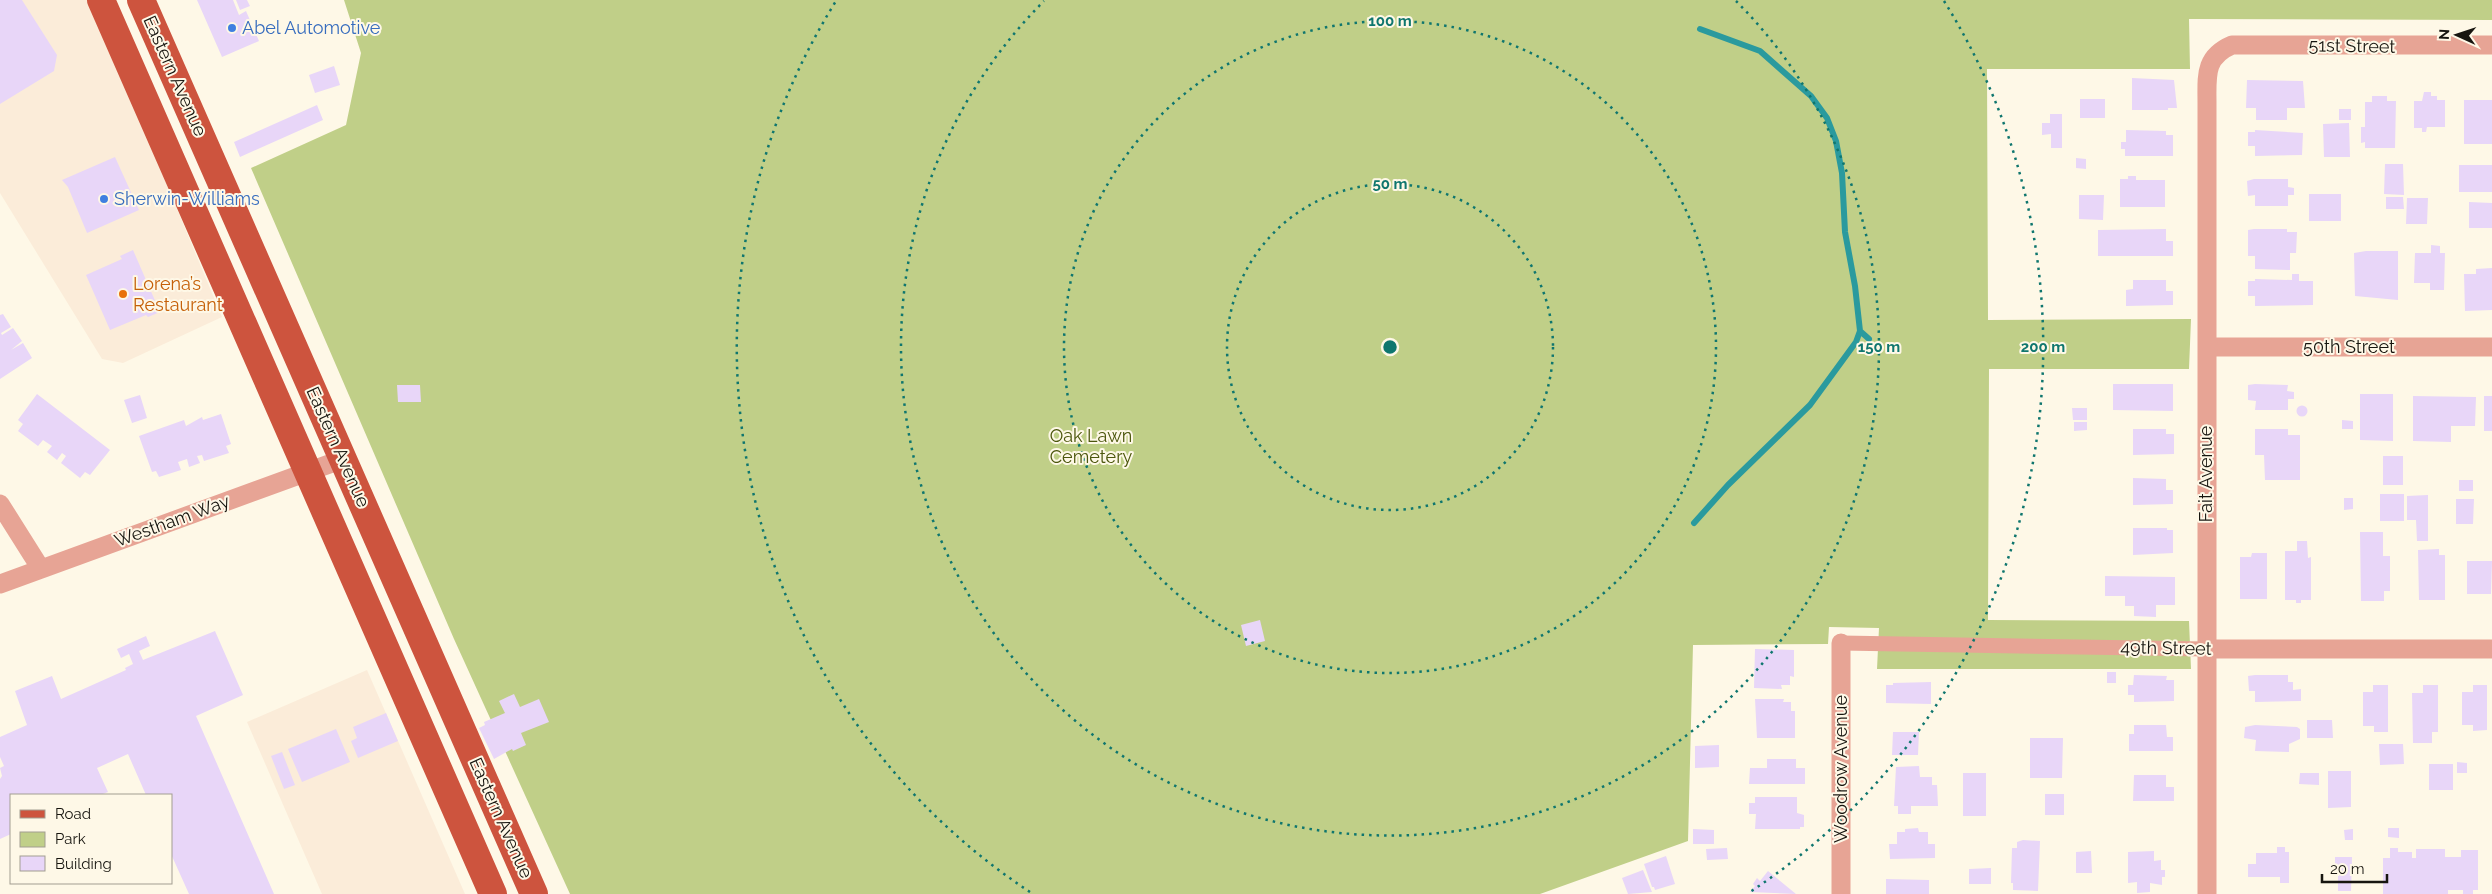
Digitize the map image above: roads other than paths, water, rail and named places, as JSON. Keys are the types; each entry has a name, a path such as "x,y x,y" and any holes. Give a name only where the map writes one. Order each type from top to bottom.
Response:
{"main road":[{"name":"Eastern Avenue","path":"101,0 150,108 493,894"},
{"name":"Eastern Avenue","path":"141,0 534,894"},
{"path":"150,108 182,93"}],"street":[{"name":"51st Street","path":"2214,55 2232,45 2492,45"},
{"name":"Fait Avenue","path":"2207,894 2207,83 2214,55"},
{"name":"50th Street","path":"2207,347 2492,346"},
{"name":"Westham Way","path":"0,584 343,459"},
{"path":"0,504 41,569"},
{"name":"49th Street","path":"1841,643 2206,649 2492,649"},
{"name":"Woodrow Avenue","path":"1841,643 1841,894"}],"waterway":[{"path":"1694,523 1728,485 1810,405 1856,342 1860,331 1855,286 1845,232 1842,173 1836,141 1827,118 1811,96 1760,51 1700,29"},
{"path":"1860,331 1869,339"}],"place":[{"name":"Abel Automotive","path":"232,28"},
{"name":"Sherwin-Williams","path":"104,199"},
{"name":"Lorena’s Restaurant","path":"123,294"}],"park label":[{"name":"Oak Lawn Cemetery","path":"1091,446"}]}
